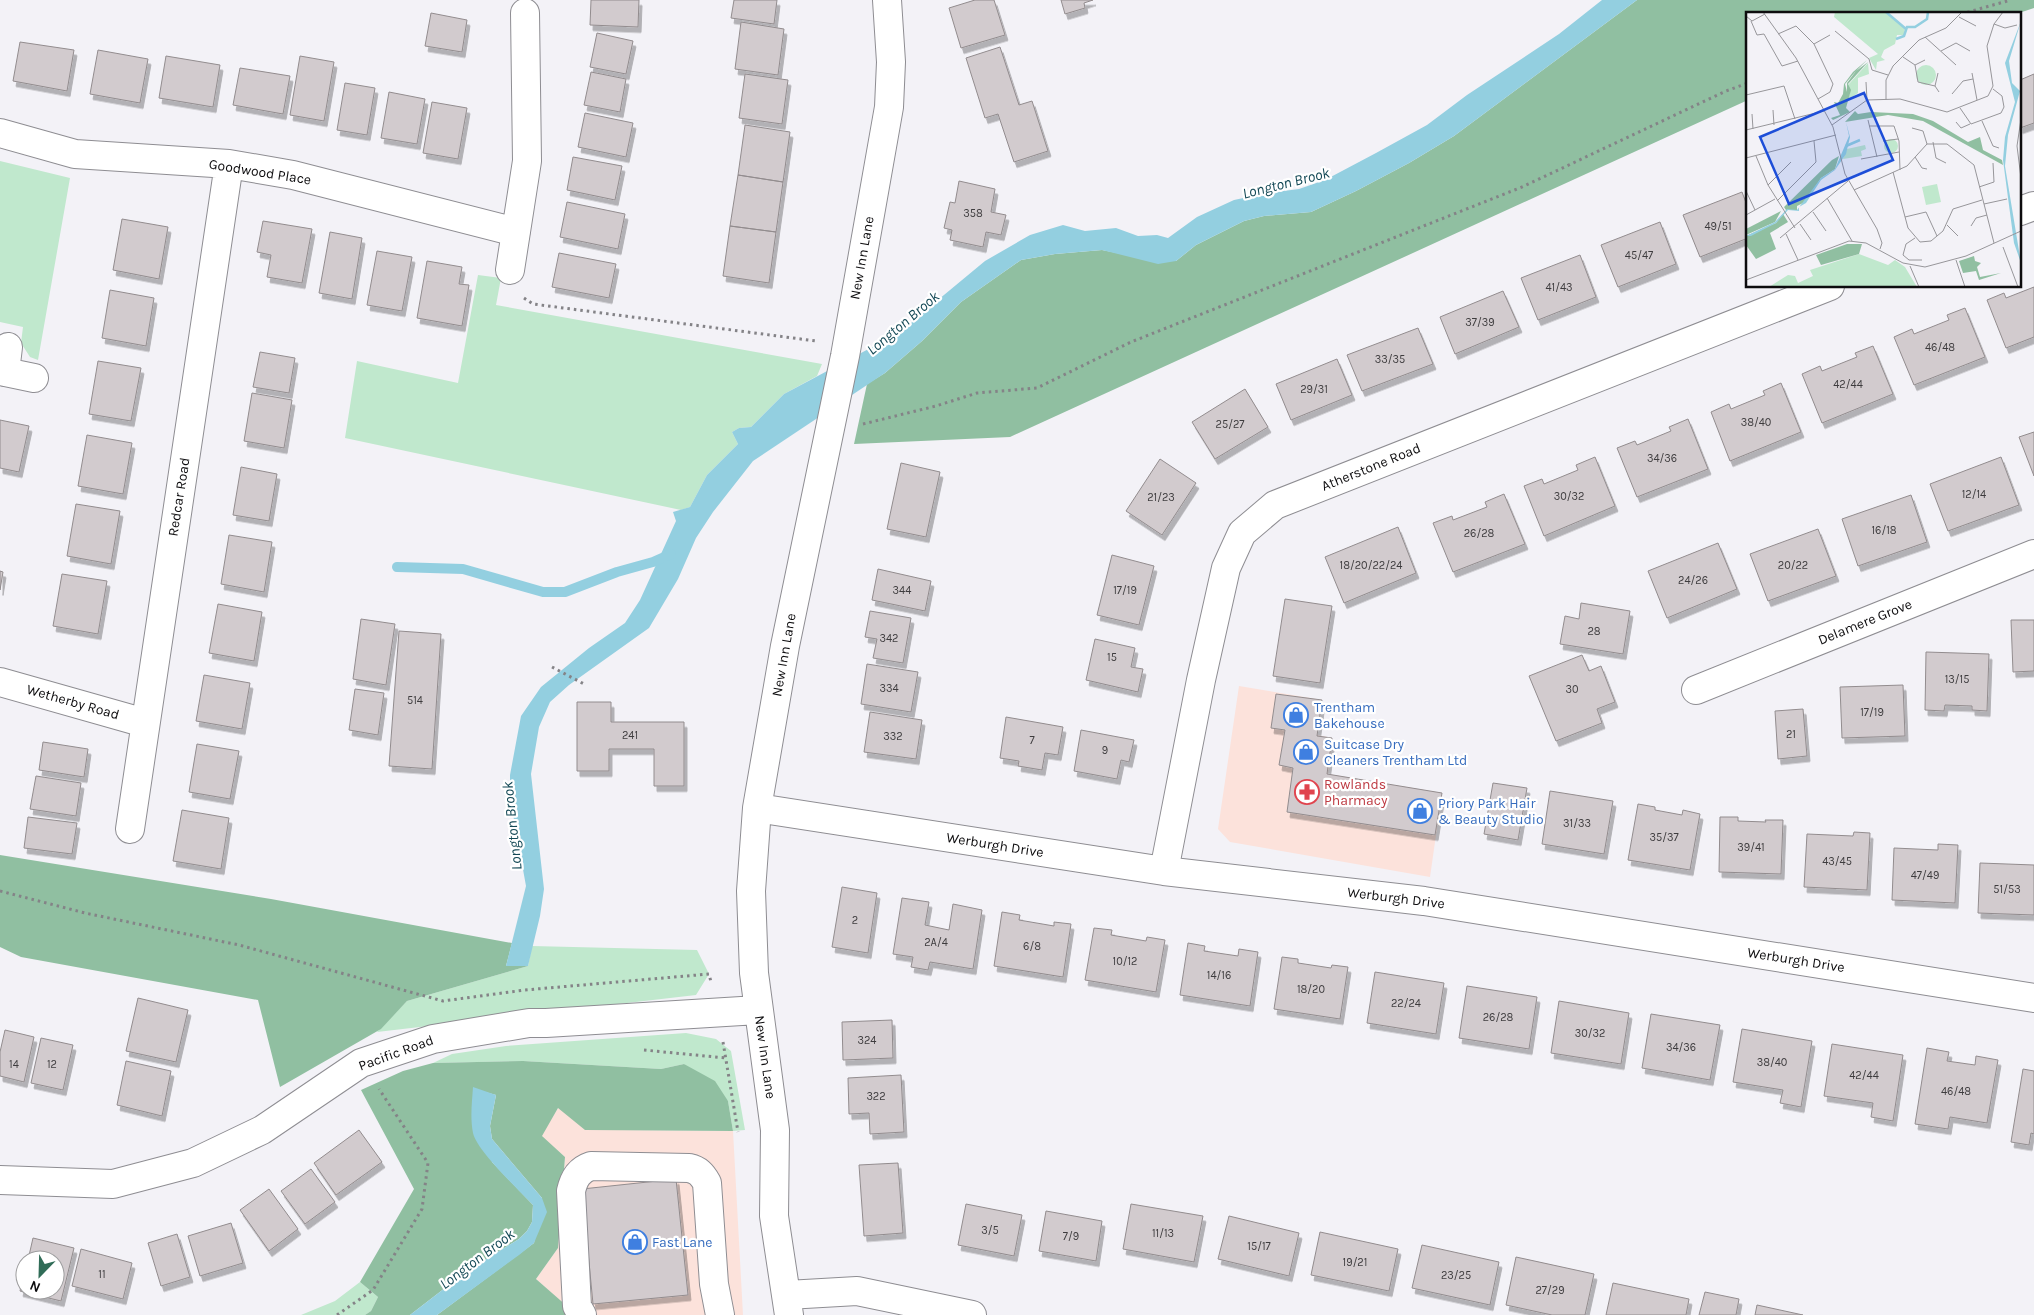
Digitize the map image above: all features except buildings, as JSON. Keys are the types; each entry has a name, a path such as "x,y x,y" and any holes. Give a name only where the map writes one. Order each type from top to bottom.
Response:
{"street":[{"name":"New Inn Lane","path":"788,1305 774,1216 775,1130 754,973 751,891 756,808 785,646 846,351 889,107 890,62 887,0"},
{"path":"510,270 527,161 525,13"},
{"name":"Goodwood Place","path":"0,132 75,154 229,164 293,175 516,232"},
{"name":"Redcar Road","path":"130,829 229,164"},
{"path":"2022,210 2034,206"},
{"name":"Atherstone Road","path":"1164,871 1201,680 1226,568 1242,533 1275,505 1825,288"},
{"path":"4,364 34,378"},
{"name":"Delamere Grove","path":"1696,690 2034,554"},
{"name":"Wetherby Road","path":"0,682 145,723"},
{"name":"Werburgh Drive","path":"756,808 1164,871 1424,901 2034,998"},
{"name":"Pacific Road","path":"0,1180 114,1184 193,1163 262,1130 362,1063 433,1039 529,1023 758,1010"},
{"path":"582,1315 577,1306 571,1190 578,1174 584,1168 592,1166 689,1168 697,1170 703,1176 706,1183 714,1284 720,1315"},
{"path":"788,1305 857,1291 972,1315"}],"path":[{"path":"1968,12 2011,0"},
{"path":"830,422 936,406 977,392 1037,388 1130,342 1522,187 1726,91 1746,84"},
{"path":"510,270 512,290 533,304 846,351"},
{"path":"552,667 584,684"},
{"path":"0,891 85,914 239,945 443,1001 525,990 709,974"},
{"path":"718,1013 738,1132"},
{"path":"337,1315 373,1290 418,1218 422,1210 428,1163 362,1063"}],"shaded area":[{"path":"1239,686 1322,700 1317,735 1332,738 1328,774 1442,793 1430,877 1230,842 1218,829"},
{"path":"558,1108 617,1130 733,1131 743,1315 566,1315 567,1307 536,1279 558,1248 565,1157 541,1136"}],"green space":[{"path":"1637,0 2034,0 2034,8 2022,12 1746,12 1746,101 1010,437 854,444 867,384 885,373 922,341 961,302 1021,260 1055,254 1102,250 1176,261 1196,245 1244,221 1264,216 1311,212 1409,163 1454,136"},
{"path":"0,161 70,178 38,360 30,357 21,343 23,327 0,322"},
{"path":"478,275 501,278 496,305 822,364 817,376 784,394 751,427 739,428 732,432 738,444 707,475 690,507 681,510 345,438 357,361 458,383"},
{"path":"0,855 271,899 512,943 506,966 528,966 407,1001 381,1029 280,1087 258,1000 21,957 0,947"},
{"path":"532,946 697,950 709,974 696,995 377,1032 407,1001 528,966"},
{"path":"686,1033 716,1039 731,1051 745,1130 733,1131 728,1101 684,1064 661,1069 523,1061 433,1063 452,1054 506,1046"},
{"path":"523,1061 661,1069 684,1064 715,1081 728,1101 733,1131 585,1130 558,1108 542,1136 565,1157 558,1248 536,1279 568,1307 566,1315 437,1315 534,1243 542,1198 492,1139 490,1126 496,1095 485,1092 492,1162 533,1205 532,1222 519,1239 467,1271 410,1315 365,1315 371,1311 378,1297 360,1282 414,1189 361,1090 403,1071 433,1063"},
{"path":"360,1282 378,1297 371,1311 365,1315 301,1315 335,1301"}],"water":[{"path":"1602,0 1637,0 1454,136 1409,163 1311,212 1264,216 1244,221 1196,245 1176,261 1158,264 1102,250 1055,254 1021,260 961,302 922,341 885,373 753,461 713,512 696,538 678,579 649,628 569,685 550,702 539,727 531,774 544,889 540,916 528,966 506,966 526,886 510,798 510,775 521,716 541,687 589,648 625,623 640,600 676,521 673,512 690,507 707,475 738,444 732,432 739,428 751,427 784,394 876,345 897,337 915,319 985,261 1030,235 1063,225 1085,231 1116,228 1138,236 1157,235 1168,238 1197,217 1234,200 1299,189 1325,180 1427,125 1467,95 1559,34"},
{"path":"473,1087 496,1095 490,1126 492,1139 542,1198 547,1212 534,1243 519,1255 437,1315 410,1315 467,1271 519,1239 532,1222 533,1205 490,1160 476,1141 472,1122"}],"waterway":[{"path":"397,567 463,569 543,592 565,592 671,554"}],"place":[{"name":"Trentham Bakehouse","path":"1296,715"},
{"name":"Suitcase Dry Cleaners Trentham Ltd","path":"1306,752"},
{"name":"Rowlands Pharmacy","path":"1307,792"},
{"name":"Priory Park Hair & Beauty Studio","path":"1420,811"},
{"name":"Fast Lane","path":"635,1242"}],"water label":[{"name":"Longton Brook","path":"1286,183"},
{"name":"Longton Brook","path":"903,323"},
{"name":"Longton Brook","path":"512,826"},
{"name":"Longton Brook","path":"477,1259"}]}
